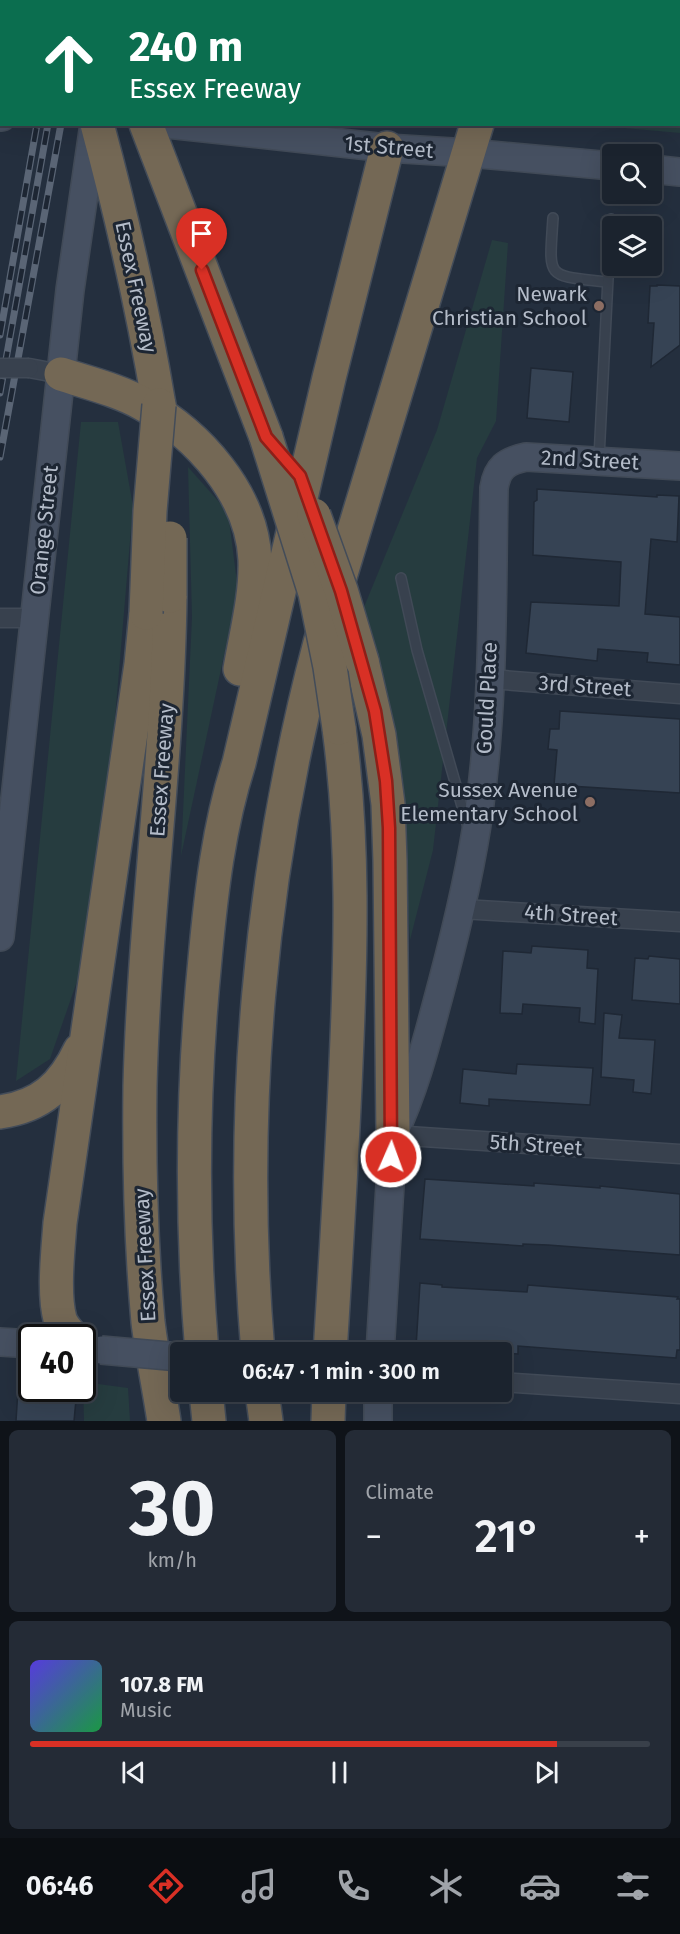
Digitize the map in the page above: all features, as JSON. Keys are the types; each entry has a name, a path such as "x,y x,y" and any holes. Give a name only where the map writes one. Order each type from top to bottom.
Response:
{"highway":[{"name":"Essex Freeway","path":"96,126 131,256 147,330 159,405 150,511 158,604 164,744 144,1008 140,1108 141,1206 149,1325 164,1421"},
{"path":"147,126 266,437 315,593 330,667 349,814 351,926 344,1111 331,1342"},
{"path":"258,1342 252,1205 254,1053 268,899 287,787 320,643 473,139"},
{"path":"202,1342 195,1184 198,1045 207,930 229,794 239,762 329,378 387,148"},
{"path":"61,374 129,397 179,428 222,473 245,515 253,544 255,572 253,598 223,757 229,794"},
{"path":"266,437 300,476 341,591 362,661 379,735 388,804 390,861 393,1135"},
{"path":"64,1324 60,1320 57,1259 62,1207 141,664 158,604"},
{"path":"0,1112 29,1105 59,1084 75,1060 88,1025"},
{"path":"207,1402 209,1421"},
{"path":"263,1402 266,1421"},
{"path":"328,1421 329,1402"}],"main road":[{"name":"Orange Street","path":"0,937 4,867 72,278 95,126"},
{"name":"1st Street","path":"185,126 387,148 473,139 602,164"},
{"path":"662,170 680,172"},
{"name":"2nd Street","path":"502,466 510,461 526,457 680,466"},
{"name":"Gould Place","path":"393,1135 406,1108 422,1062 462,909 474,847 480,808 490,679 494,488 497,473 502,466"},
{"path":"381,1342 393,1135"},
{"path":"0,1341 18,1343"},
{"path":"96,1347 170,1356"},
{"path":"378,1402 378,1421"}],"street":[{"path":"0,368 29,368 61,374"},
{"path":"0,618 34,618"},
{"name":"3rd Street","path":"490,679 680,694"},
{"name":"4th Street","path":"462,909 680,922"},
{"name":"5th Street","path":"393,1135 680,1154"},
{"path":"512,1383 680,1394"}],"lane":[{"path":"553,218 550,263 554,271 563,277 608,282"},
{"path":"599,460 608,276"},
{"path":"401,578 417,650 474,847"}],"green space":[{"path":"601,126 680,126 680,133"},
{"path":"492,240 508,243 496,421 477,458 433,850 410,940 398,744 364,607 437,430"},
{"path":"81,422 118,422 133,506 114,730 81,970 50,1059 16,1081"},
{"path":"188,467 228,512 238,590 181,856 192,617"},
{"path":"96,1384 128,1388 130,1421 84,1421 84,1402 96,1402"}],"building":[{"path":"650,286 680,286 680,345 651,367 654,323 648,323"},
{"path":"531,368 573,372 569,422 527,418"},
{"path":"537,489 657,497 657,495 679,496 677,542 651,539 645,614 680,617 680,665 647,662 648,653 598,649 597,661 526,653 531,602 619,606 621,562 533,555 534,502 537,500"},
{"path":"560,711 680,719 680,793 554,785 557,750 548,749 550,729 559,729"},
{"path":"532,946 588,950 587,968 598,969 595,1024 579,1022 580,1008 523,1004 522,1014 500,1013 503,951 531,953"},
{"path":"649,956 680,959 680,1004 632,1000 635,958 648,959"},
{"path":"604,1013 622,1015 619,1038 655,1040 651,1094 633,1092 634,1080 601,1077"},
{"path":"517,1064 593,1068 590,1105 489,1099 489,1106 460,1103 463,1069 516,1074"},
{"path":"425,1179 534,1186 534,1183 600,1188 600,1186 680,1194 680,1255 548,1245 523,1244 523,1246 420,1239"},
{"path":"420,1283 442,1285 442,1287 527,1292 528,1285 678,1297 677,1299 680,1299 680,1350 677,1350 676,1358 518,1346 518,1354 512,1354 512,1342 416,1342"},
{"path":"18,1389 18,1402 76,1402 74,1421 16,1421"}],"railway":[{"path":"0,335 37,126"},
{"path":"0,393 48,126"},
{"path":"0,457 61,126"}],"place":[{"name":"Newark Christian School","path":"599,306"},
{"name":"Sussex Avenue Elementary School","path":"590,802"}],"route":[{"path":"202,270 266,437 300,476 341,591 375,711 386,781 389,828 393,1135 391,1157"}]}
